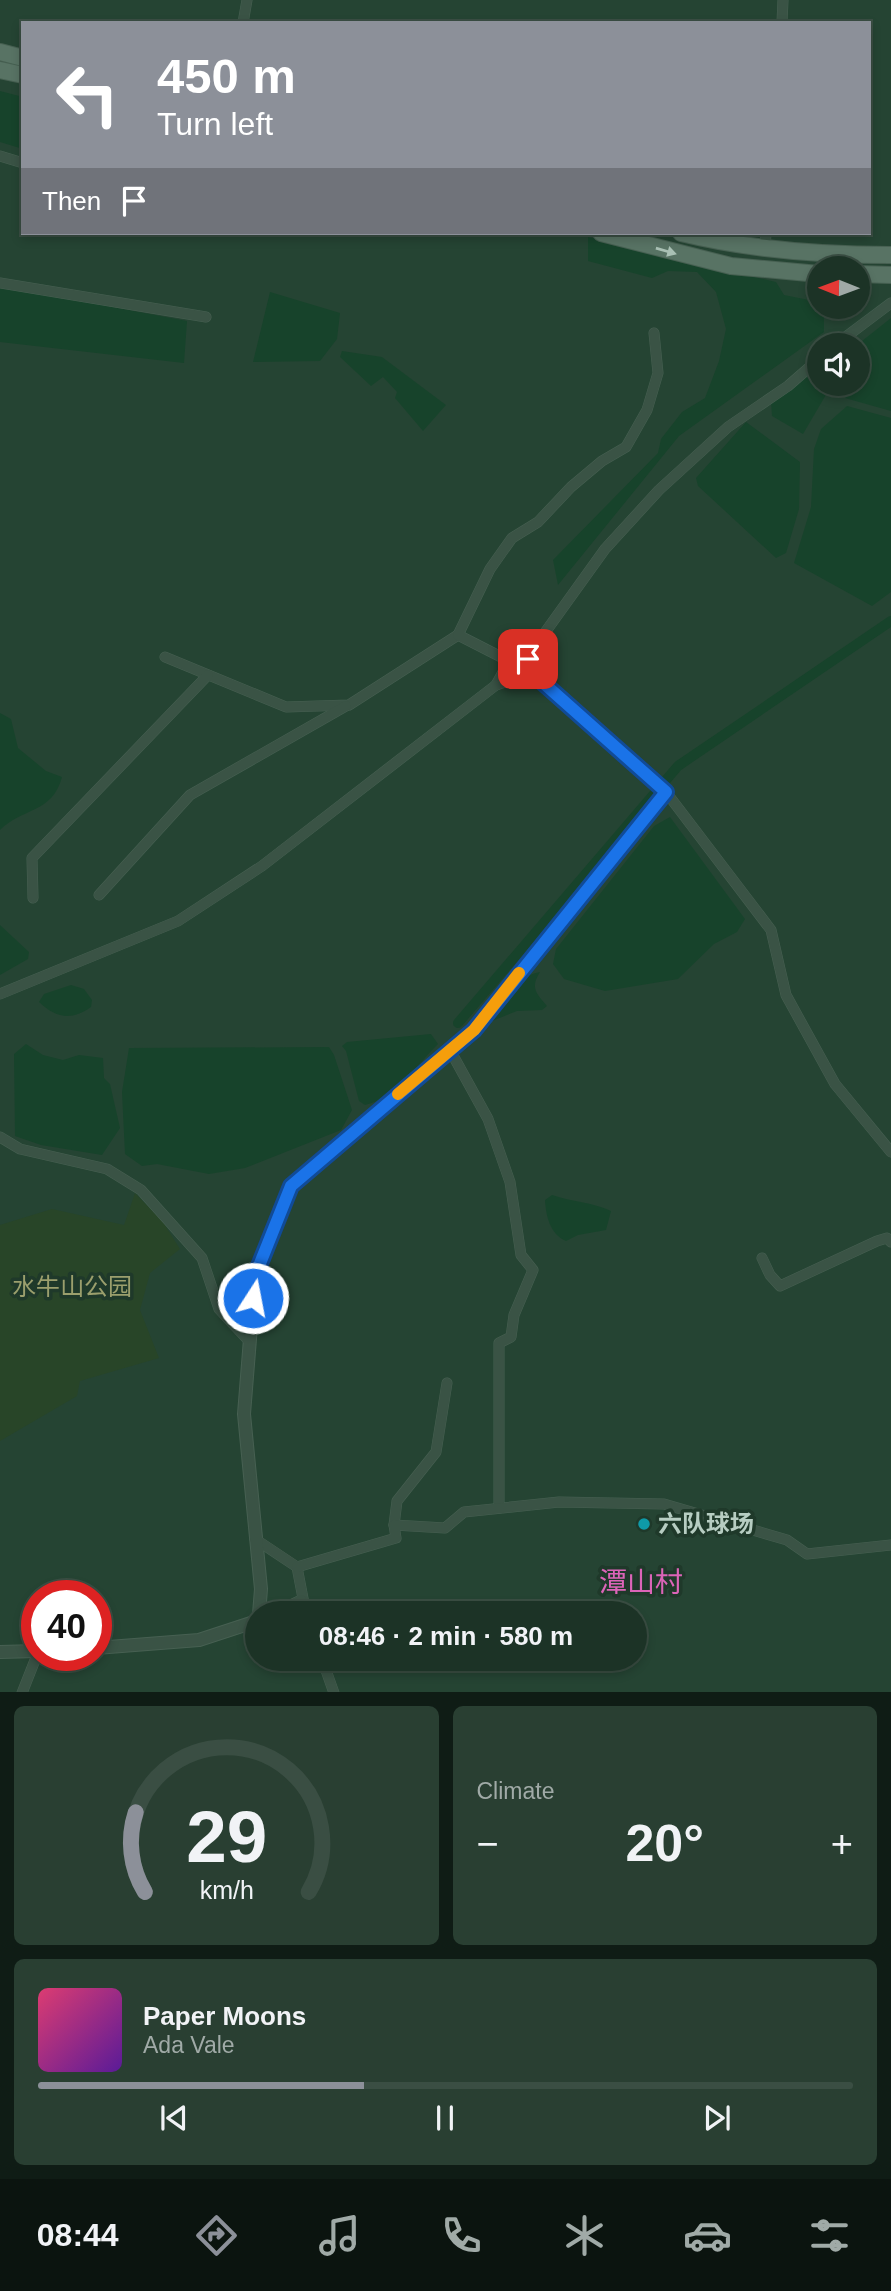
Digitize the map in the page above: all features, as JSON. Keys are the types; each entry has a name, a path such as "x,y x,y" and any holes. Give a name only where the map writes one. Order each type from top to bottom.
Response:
{"main road":[{"path":"0,52 21,57"},
{"path":"0,70 21,75"},
{"path":"609,235 731,266 807,273"},
{"path":"702,235 766,241 808,254 891,255"},
{"path":"870,274 891,275"}],"street":[{"path":"243,21 247,0"},
{"path":"782,21 783,0"},
{"path":"0,156 21,162"},
{"path":"0,283 205,317"},
{"path":"851,333 891,303"},
{"path":"99,894 190,795 349,705 458,635 490,569 512,538 538,522 571,487 602,461 626,447 647,410 658,373 653,333"},
{"path":"0,994 178,921 262,866 496,685 528,674 536,645 605,549 659,490 728,427 788,386 807,369"},
{"path":"458,635 511,660 528,659 540,680 666,792 771,930 786,995 835,1084 891,1152"},
{"path":"496,685 511,660 536,645"},
{"path":"164,657 286,707 349,705"},
{"path":"511,660 509,672 519,678 540,680"},
{"path":"33,898 32,858 208,675"},
{"path":"260,1601 244,1413 255,1276 291,1186 474,1030 666,792"},
{"path":"450,1050 488,1119 510,1182 521,1255 533,1270 514,1315 511,1337 499,1343 499,1508"},
{"path":"0,1137 20,1149 107,1169 141,1190 202,1258 219,1309 250,1342"},
{"path":"762,1258 770,1275 780,1286 877,1241 887,1238 891,1242"},
{"path":"297,1567 396,1538 394,1525 397,1502 436,1452 447,1383"},
{"path":"394,1525 445,1528 464,1512 559,1502 664,1504 787,1540 807,1554 891,1545"},
{"path":"255,1539 297,1567 301,1600"},
{"path":"112,1647 199,1640 245,1625"},
{"path":"0,1652 21,1653"},
{"path":"22,1692 30,1671"},
{"path":"326,1671 334,1692"}],"green space":[{"name":"水牛山公园","path":"135,1193 163,1222 180,1249 150,1273 140,1310 159,1358 80,1381 77,1396 0,1441 0,1225 52,1209 124,1225"}],"shaded area":[{"path":"0,91 21,96 21,148 0,142"},
{"path":"588,237 776,282 784,295 807,300 807,319 824,319 824,332 807,333 807,344 679,436 558,585 553,560 658,453 661,439 682,412 705,398 719,361 726,329 716,292 697,272 668,271 652,278 588,261"},
{"path":"0,286 187,321 184,363 0,342"},
{"path":"270,292 340,313 337,339 320,361 253,362"},
{"path":"891,318 891,411 844,396 870,396 870,335"},
{"path":"342,351 382,357 446,405 423,431 395,398 397,392 383,377 371,386 340,357"},
{"path":"807,372 807,396 825,396 803,434 772,416 771,401"},
{"path":"847,406 891,418 891,592 872,606 794,563 811,507 814,449 821,429"},
{"path":"746,422 800,462 799,509 786,553 776,558 698,486 696,478"},
{"path":"0,713 11,719 18,748 46,771 62,777 51,798 44,804 0,830"},
{"path":"670,817 745,919 737,932 714,944 678,979 605,991 564,979 553,964 556,949 654,826"},
{"path":"0,925 29,952 28,959 0,975"},
{"path":"540,972 535,986 547,1006 542,1010 517,1011 492,1021 517,984 531,974"},
{"path":"71,985 84,989 92,1000 91,1007 77,1014 64,1016 51,1012 39,1002 44,994"},
{"path":"431,1034 438,1044 405,1080 376,1101 365,1105 359,1101 346,1051 342,1046 347,1042"},
{"path":"26,1044 43,1055 63,1060 79,1055 103,1058 104,1078 110,1084 120,1128 102,1155 41,1145 15,1136 14,1054"},
{"path":"329,1047 352,1110 341,1130 245,1168 209,1174 157,1164 142,1166 125,1154 122,1092 129,1048"},
{"path":"552,1195 611,1211 606,1230 578,1235 566,1241 561,1238 550,1224 546,1212 545,1200"}],"waterway":[{"path":"458,1023 678,766 891,621"}],"slow traffic":[{"path":"398,1094 474,1030 519,973"}],"place":[{"name":"六队球场","path":"644,1524"}],"district":[{"name":"潭山村","path":"641,1582"}],"route":[{"path":"253,1298 255,1276 291,1186 474,1030 666,792 540,680 528,659"}]}
